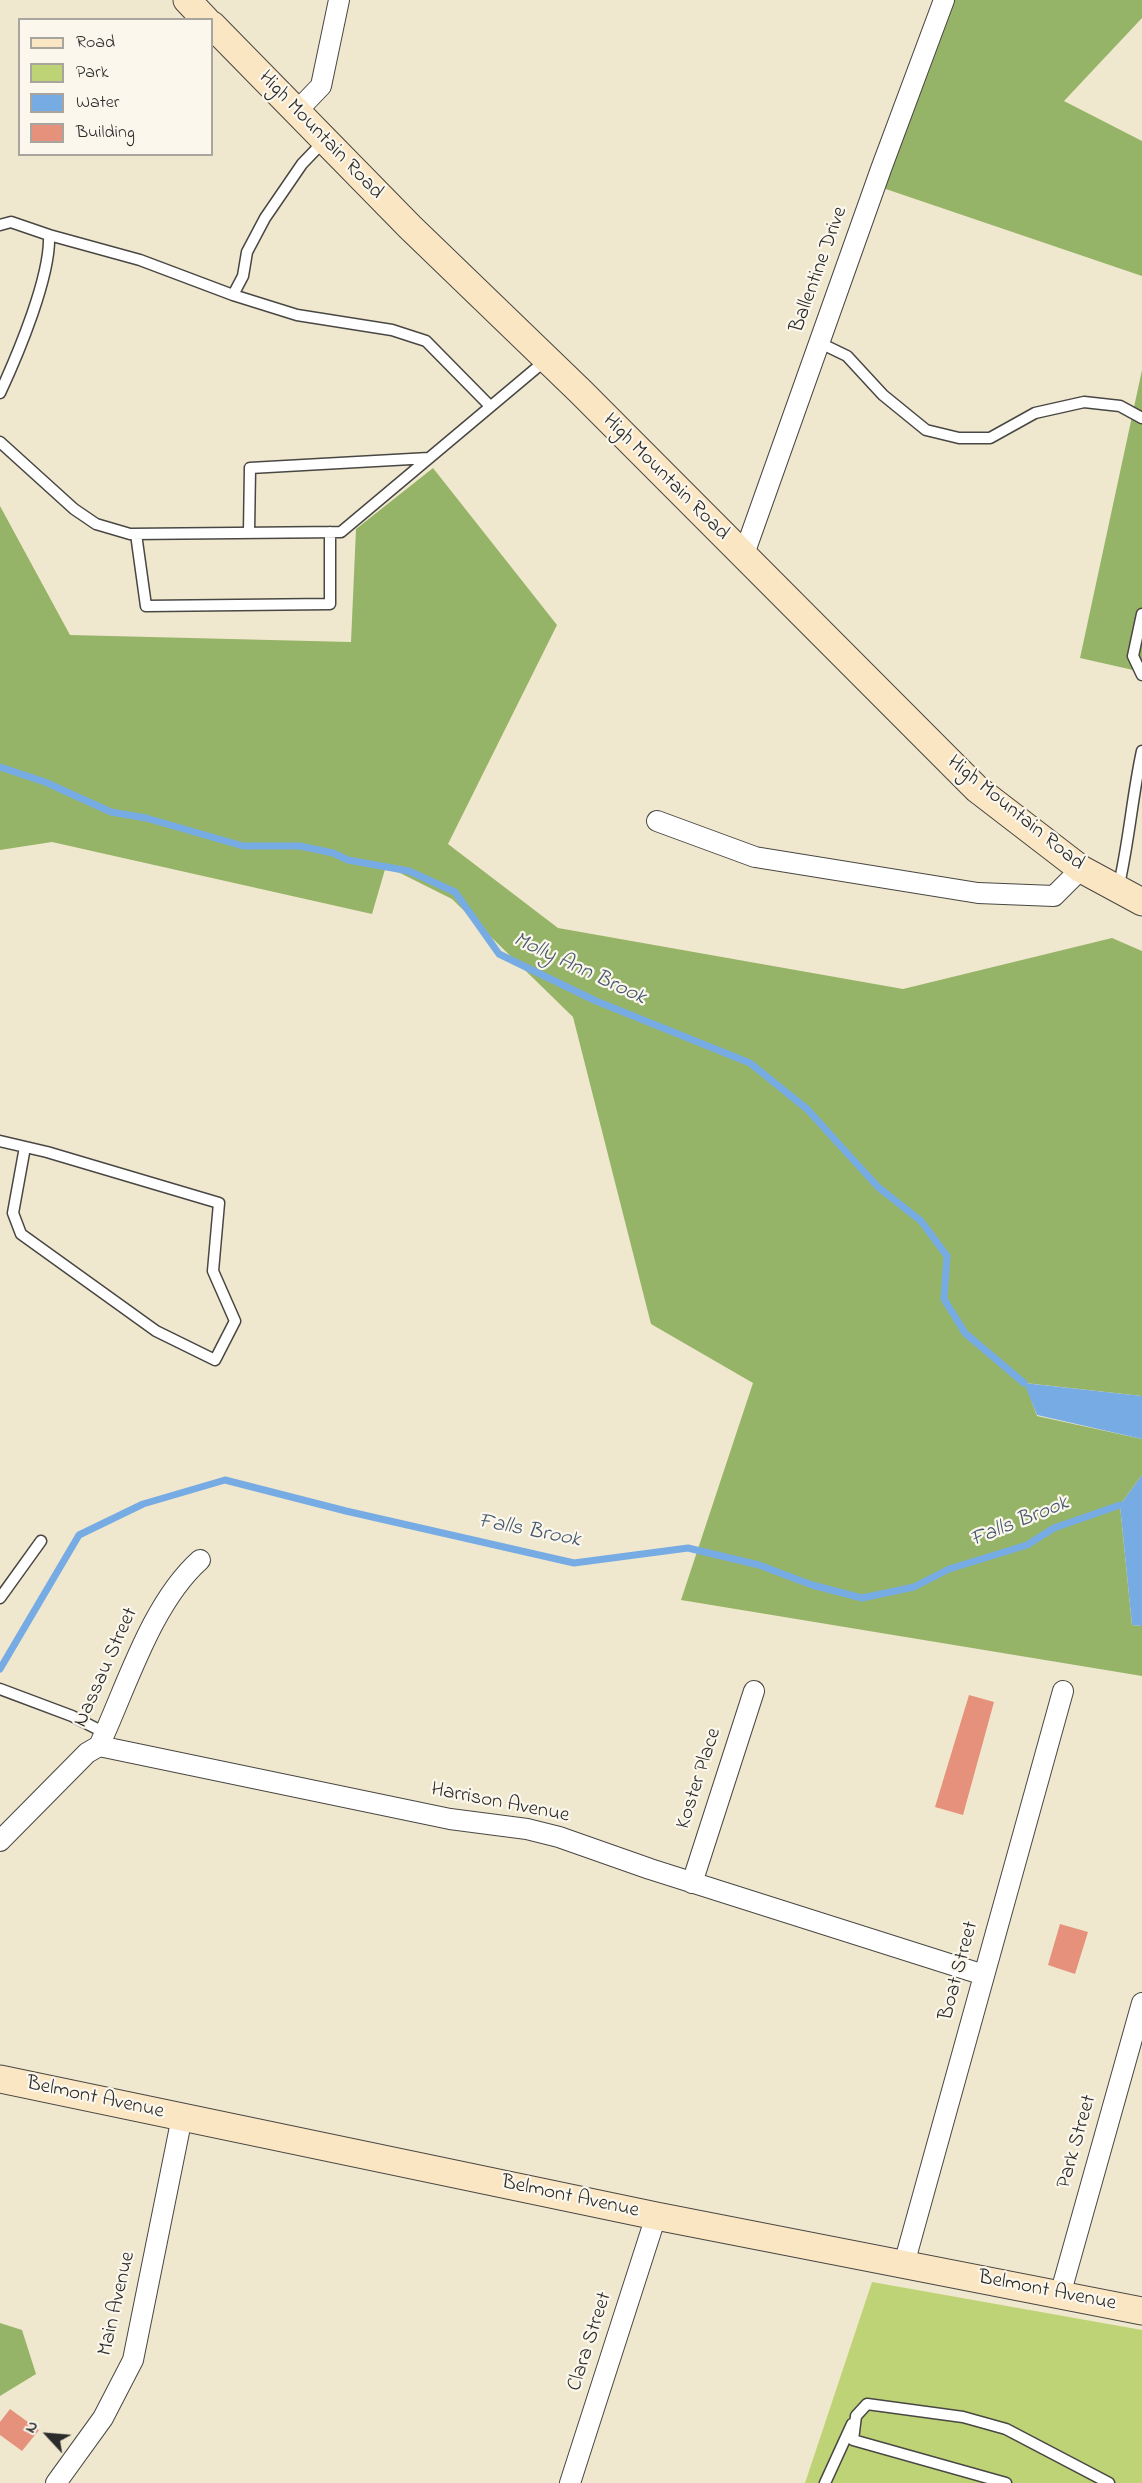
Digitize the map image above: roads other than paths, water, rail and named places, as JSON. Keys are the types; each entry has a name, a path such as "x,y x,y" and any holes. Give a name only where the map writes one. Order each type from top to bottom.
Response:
{"street":[{"path":"187,0 204,18"},
{"path":"297,111 321,86 339,0"},
{"name":"Ballentine Drive","path":"743,557 880,169 944,0"},
{"name":"High Mountain Road","path":"213,26 410,227 546,359 977,789 1081,869 1142,903"},
{"path":"657,821 755,858 978,893 1054,896 1081,869"},
{"name":"Nassau Street","path":"0,1840 102,1739 165,1598 182,1576 200,1560"},
{"name":"Koster Place","path":"692,1883 754,1691"},
{"name":"Boat Street","path":"904,2264 1063,1691"},
{"name":"Harrison Avenue","path":"102,1739 450,1818 527,1830 559,1838 692,1883 984,1975"},
{"name":"Park Street","path":"1060,2295 1142,2003"},
{"name":"Belmont Avenue","path":"0,2079 656,2216 1142,2311"},
{"name":"Main Avenue","path":"56,2483 103,2418 133,2360 182,2116"},
{"name":"Clara Street","path":"570,2483 656,2216"}],"lane":[{"path":"233,295 243,276 247,252 266,218 302,164 325,140"},
{"path":"0,225 11,222 140,260 233,295 297,315 392,330 426,341 490,406"},
{"path":"0,393 18,354 50,253 49,235"},
{"path":"820,343 847,356 883,395 926,430 959,438 990,438 1035,413 1084,402 1120,406 1142,418"},
{"path":"0,442 74,508 96,524 136,534 341,532 546,359"},
{"path":"249,532 250,468 429,458"},
{"path":"136,534 146,606 330,604 330,532"},
{"path":"1142,614 1133,656 1142,675"},
{"path":"1118,889 1129,844 1132,794 1142,751"},
{"path":"0,1141 25,1147 219,1203 213,1270 235,1321 215,1360 156,1331 21,1234 13,1213 25,1147"},
{"path":"0,1598 41,1541"},
{"path":"0,1689 72,1716 102,1739"},
{"path":"825,2483 856,2416 867,2404 963,2417 1006,2430 1109,2483"},
{"path":"856,2416 853,2440 1006,2483"}],"water":[{"path":"1024,1383 1142,1396 1142,1439 1037,1415"},
{"path":"1142,1475 1142,1626 1132,1625 1120,1505"}],"waterway":[{"name":"Molly Ann Brook","path":"0,767 45,782 111,812 146,818 243,846 300,846 333,853 348,860 409,871 455,892 499,954 596,1001 750,1063 807,1109 878,1187 921,1221 947,1256 944,1299 965,1333 1024,1383"},
{"name":"Falls Brook","path":"0,1669 79,1535 143,1504 225,1480 346,1511 574,1563 688,1548 759,1565 812,1585 862,1598 914,1587 949,1569 1027,1545 1054,1528 1120,1505"}]}
